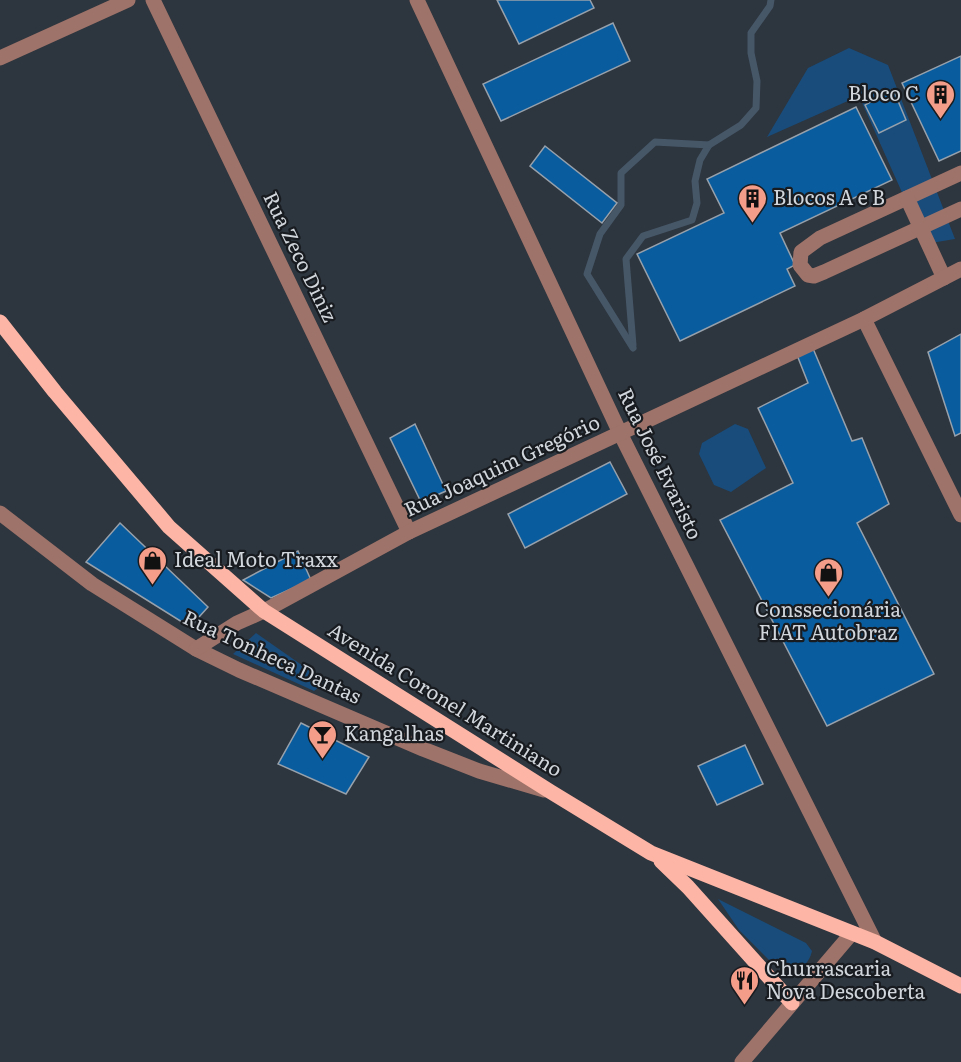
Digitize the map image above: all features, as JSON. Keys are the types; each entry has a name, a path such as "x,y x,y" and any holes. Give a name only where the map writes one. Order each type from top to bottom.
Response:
{"main road":[{"name":"Avenida Coronel Martiniano","path":"0,322 55,392 169,527 264,611 651,853 875,942 961,986"},
{"path":"651,853 688,887 792,1003"}],"street":[{"path":"0,58 128,0"},
{"name":"Rua Zeco Diniz","path":"153,0 408,532"},
{"name":"Rua José Evaristo","path":"417,0 620,433 875,942"},
{"path":"961,173 811,243 801,252 800,265 808,275 814,276 961,209"},
{"path":"907,198 944,278"},
{"name":"Rua Joaquim Gregório","path":"196,649 237,623 264,611 408,532 864,319 961,269"},
{"path":"864,319 961,515"},
{"name":"Rua Tonheca Dantas","path":"0,513 92,584 196,649 239,670 434,753 479,771 551,792"},
{"path":"742,1062 852,933"}],"shaded area":[{"path":"849,48 888,65 955,239 925,244 859,96 767,137 808,68"},
{"path":"735,424 748,429 766,468 731,492 714,485 699,454 702,443"},
{"path":"256,633 326,682 314,691 233,654"},
{"path":"718,899 806,943 812,951 808,961 803,966 792,970 769,960 739,930"}],"building":[{"path":"497,0 590,0 594,8 519,44"},
{"path":"613,23 630,61 501,121 483,84"},
{"name":"Bloco C","path":"961,56 961,151 939,161 902,83"},
{"path":"893,89 906,120 879,133 865,105"},
{"name":"Blocos A e B","path":"856,107 892,180 780,233 795,265 787,269 795,286 680,341 637,254 724,213 707,179"},
{"path":"545,146 617,203 602,223 530,166"},
{"path":"961,334 961,433 955,436 928,352"},
{"name":"Conssecionária FIAT Autobraz","path":"812,346 852,441 862,438 889,504 857,523 934,674 827,726 720,520 793,483 758,408 808,383 797,355"},
{"path":"415,424 446,491 421,502 390,438"},
{"path":"610,462 627,494 525,548 508,514"},
{"name":"Ideal Moto Traxx","path":"120,523 208,607 190,627 86,562"},
{"path":"298,551 311,580 271,598 243,580"},
{"name":"Kangalhas","path":"301,723 369,757 346,794 278,764"},
{"path":"745,745 763,784 717,805 698,766"}],"waterway":[{"path":"633,348 587,274 600,234 621,205 621,173 655,142 709,145 741,125 756,108 757,81 751,53 751,33 770,6 771,0"},
{"path":"633,345 626,259 643,236 692,220 697,203 695,181 700,160 709,145"}],"place":[{"name":"Bloco C","path":"940,120"},
{"name":"Blocos A e B","path":"752,224"},
{"name":"Ideal Moto Traxx","path":"153,586"},
{"name":"Conssecionária FIAT Autobraz","path":"828,598"},
{"name":"Kangalhas","path":"323,760"},
{"name":"Churrascaria Nova Descoberta","path":"745,1006"}]}
